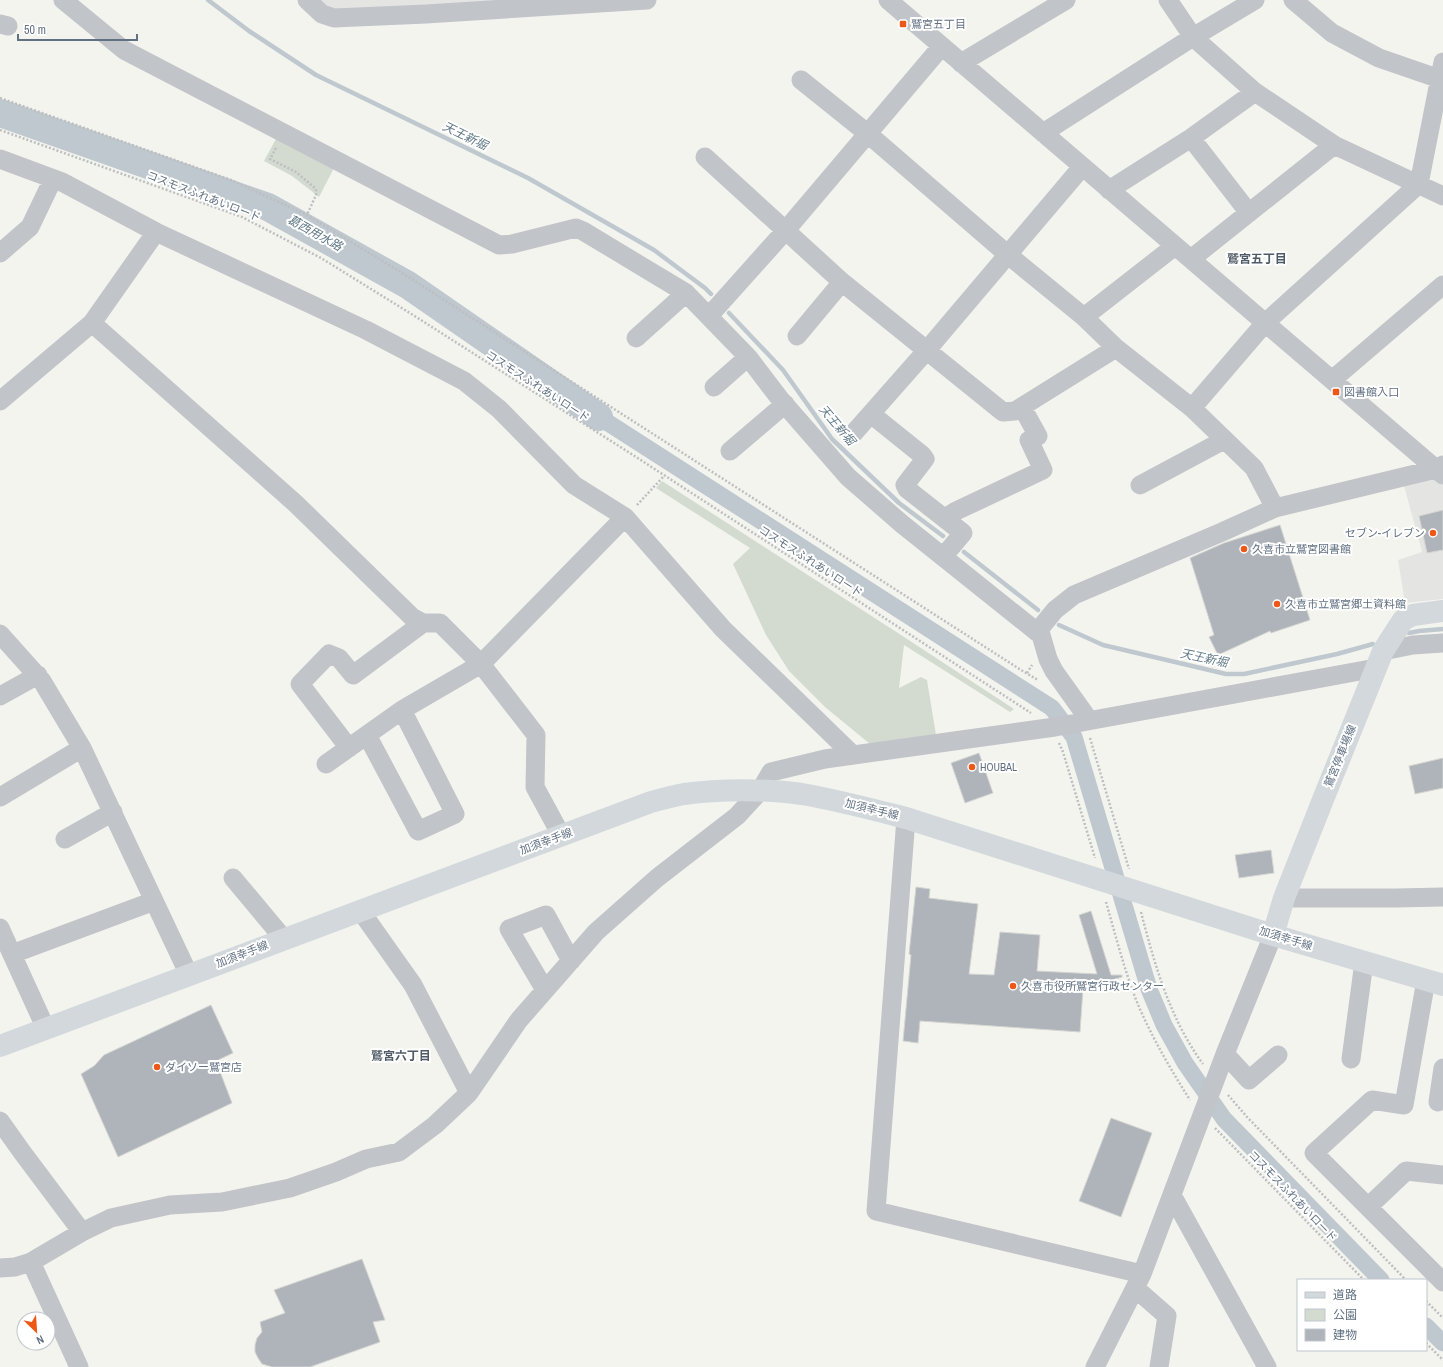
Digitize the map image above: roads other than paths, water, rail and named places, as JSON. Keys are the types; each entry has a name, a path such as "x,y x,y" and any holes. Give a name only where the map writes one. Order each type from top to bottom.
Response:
{"main road":[{"name":"鷲宮停車場線","path":"1273,935 1284,898 1380,660 1403,620 1413,615 1443,611"},
{"name":"加須幸手線","path":"0,1046 651,802 684,794 730,791 760,791 801,794 849,803 906,818 1107,892 1133,889 1273,935 1434,983"}],"street":[{"path":"63,0 124,50 499,245 512,244 576,228 601,241 686,293 748,357 785,404 848,477 902,524 1041,635 1048,659 1085,727"},
{"path":"307,0 322,14 334,18 426,14 561,3 647,0"},
{"path":"888,0 941,47 1332,380 1441,470"},
{"path":"961,63 1066,0"},
{"path":"1168,0 1193,37 1255,92 1334,145 1443,196"},
{"path":"1043,133 1193,37 1255,0"},
{"path":"1192,408 1265,323 1418,184 1441,71 1379,58 1332,33 1293,0"},
{"path":"709,316 786,230 941,47"},
{"path":"801,80 1084,317 1116,348 1192,408 1254,468 1275,508"},
{"path":"1109,190 1191,138 1255,92"},
{"path":"1191,138 1249,213"},
{"path":"1191,259 1334,145"},
{"path":"705,157 842,282 1003,412 1015,411 1116,348"},
{"path":"0,159 53,179 156,232 366,330 464,381 499,409 574,485 626,517 723,630 854,755"},
{"path":"852,435 927,350 1082,167"},
{"path":"0,254 30,226 53,179"},
{"path":"0,401 92,322 156,232"},
{"path":"1084,317 1176,246"},
{"path":"797,336 842,282"},
{"path":"1332,380 1443,285"},
{"path":"636,338 686,293"},
{"path":"92,322 295,503 412,617 423,623 440,622 481,664 536,735 535,787 561,835"},
{"path":"714,387 748,357"},
{"path":"730,452 785,404"},
{"path":"945,518 956,511 1043,470 1029,440 1038,436 1022,407"},
{"path":"872,414 922,455 925,460 905,485 907,489 963,533 943,557"},
{"path":"1140,484 1224,440"},
{"path":"1036,632 1055,610 1074,595 1275,508 1441,470"},
{"path":"326,764 402,710 481,664 626,517"},
{"path":"349,748 300,684 329,654 339,658 353,675 423,623"},
{"path":"0,634 38,676 82,748 189,975"},
{"path":"0,1268 14,1267 31,1262 82,1232 111,1218 170,1205 222,1202 290,1188 336,1172 366,1159 399,1152 435,1125 469,1093 519,1020 596,932 657,878 737,816 760,791 771,772 825,759 854,755 1056,734 1380,660 1413,645 1443,643"},
{"path":"0,696 38,676"},
{"path":"368,735 418,831 454,814 402,710"},
{"path":"0,797 82,748"},
{"path":"65,839 113,812"},
{"path":"906,818 876,1211 1139,1281 1167,1316 1158,1367"},
{"path":"233,878 284,939"},
{"path":"1284,898 1443,897"},
{"path":"12,954 154,901"},
{"path":"360,910 413,985 469,1093"},
{"path":"545,990 509,929 546,915 571,961"},
{"path":"0,928 46,1029"},
{"path":"1095,1367 1139,1281 1225,1054 1273,935"},
{"path":"1351,1059 1364,962"},
{"path":"1434,983 1404,1105 1372,1100 1314,1153 1443,1282"},
{"path":"1225,1054 1250,1080 1278,1055"},
{"path":"1438,1102 1443,1068"},
{"path":"0,1120 82,1232"},
{"path":"1368,1207 1406,1171 1443,1175"},
{"path":"1172,1195 1267,1367"},
{"path":"31,1262 79,1367"}],"waterway":[{"name":"天王新堀","path":"208,0 249,31 316,75 528,178 654,250 711,294"},
{"name":"葛西用水路","path":"0,113 268,207 408,285 599,417"},
{"name":"天王新堀","path":"729,313 783,370 832,439 899,503 943,536"},
{"path":"599,417 1052,708 1074,737 1149,989 1164,1025 1185,1063 1224,1119 1380,1279"},
{"name":"天王新堀","path":"964,552 1038,610"},
{"name":"天王新堀","path":"1059,625 1103,645 1226,674 1244,674 1337,654 1373,644"},
{"name":"天王新堀","path":"1409,633 1443,629"},
{"path":"1427,1327 1443,1343"}],"place":[{"name":"鷲宮五丁目","path":"903,24"},
{"name":"図書館入口","path":"1336,392"},
{"name":"セブン-イレブン","path":"1433,533"},
{"name":"久喜市立鷲宮図書館","path":"1244,549"},
{"name":"久喜市立鷲宮郷土資料館","path":"1277,604"},
{"name":"HOUBAL","path":"972,767"},
{"name":"久喜市役所鷲宮行政センター","path":"1013,986"},
{"name":"ダイソー鷲宮店","path":"157,1067"}],"district":[{"name":"鷲宮五丁目","path":"1257,259"},
{"name":"鷲宮六丁目","path":"401,1056"}]}
